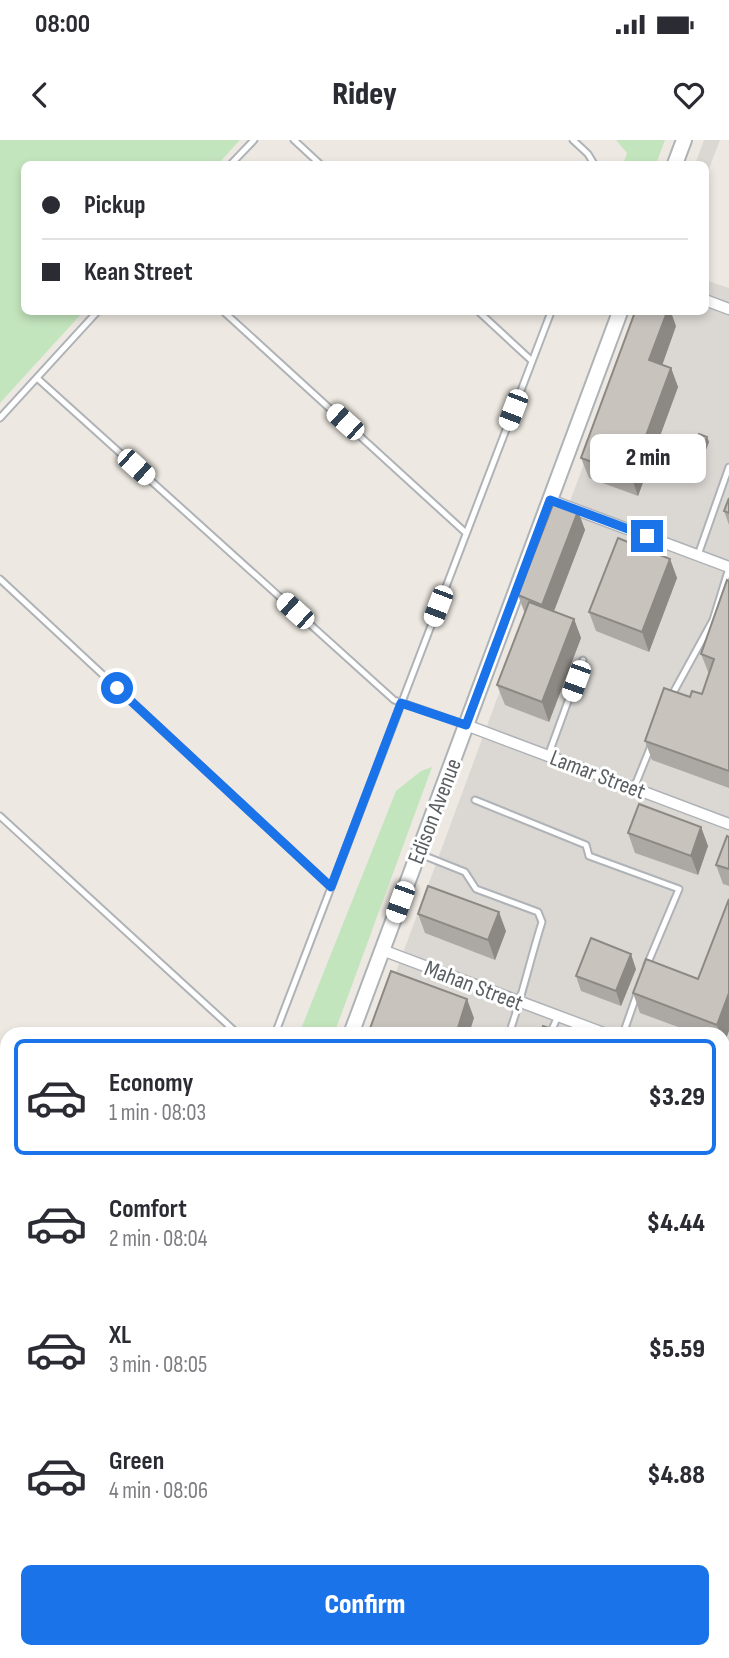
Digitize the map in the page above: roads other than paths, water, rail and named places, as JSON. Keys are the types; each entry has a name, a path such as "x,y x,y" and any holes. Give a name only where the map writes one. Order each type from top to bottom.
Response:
{"street":[{"path":"676,161 684,140"},
{"path":"709,302 729,309"},
{"name":"Edison Avenue","path":"354,1027 619,315"},
{"path":"550,500 729,567"},
{"name":"Lamar Street","path":"466,725 729,824"},
{"name":"Mahan Street","path":"382,950 587,1027"}],"lane":[{"path":"234,161 254,140"},
{"path":"294,140 317,161"},
{"path":"573,140 592,161"},
{"path":"0,418 94,315"},
{"path":"227,315 466,533"},
{"path":"482,315 532,361"},
{"path":"278,1027 550,315"},
{"path":"37,377 394,700 466,725"},
{"path":"698,555 729,467"},
{"path":"669,701 713,620 729,567"},
{"path":"0,579 331,887"},
{"path":"548,755 583,660"},
{"path":"635,788 653,738"},
{"path":"475,800 586,845 589,856 679,889 644,974"},
{"path":"0,816 230,1027"},
{"path":"418,854 465,872 476,889 538,912 542,922 521,1003 512,1027"},
{"path":"625,1027 639,986"},
{"path":"553,1027 558,1016"}]}
